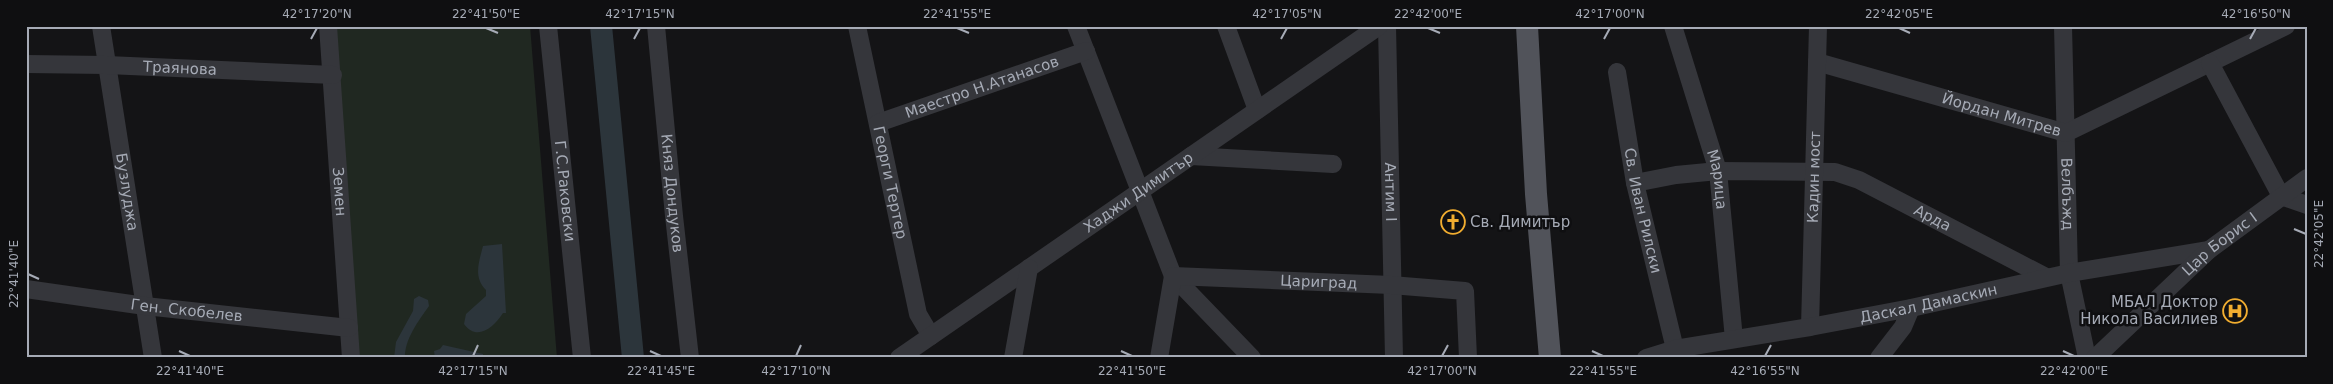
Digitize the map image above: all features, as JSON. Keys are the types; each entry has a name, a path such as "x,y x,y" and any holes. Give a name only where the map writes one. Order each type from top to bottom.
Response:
{"main road":[{"path":"1526,26 1535,184 1550,358"}],"street":[{"name":"Бузлуджа","path":"101,26 153,358"},
{"name":"Земен","path":"328,26 351,358"},
{"name":"Г.С.Раковски","path":"548,26 582,358"},
{"name":"Княз Дондуков","path":"656,26 690,358"},
{"name":"Георги Тертер","path":"857,26 918,314 931,336"},
{"path":"1076,26 1141,190 1172,276 1252,358"},
{"path":"1226,26 1257,110"},
{"name":"Хаджи Димитър","path":"899,358 1379,26"},
{"name":"Антим I","path":"1387,26 1394,358"},
{"name":"Марица","path":"1673,26 1718,171 1734,339"},
{"name":"Кадин мост","path":"1810,327 1818,26"},
{"name":"Велбъжд","path":"2063,26 2069,272 2087,358"},
{"name":"Йордан Митрев","path":"1818,62 2066,133 2286,26"},
{"name":"Маестро Н.Атанасов","path":"878,123 1086,51"},
{"path":"2210,63 2281,196 2307,205"},
{"name":"Траянова","path":"26,64 107,65 332,75"},
{"name":"Св. Иван Рилски","path":"1617,72 1635,183 1675,349"},
{"path":"1190,156 1333,164"},
{"name":"Арда","path":"1635,183 1676,175 1718,171 1835,172 1859,180 2046,277"},
{"name":"Цар Борис I","path":"2095,358 2209,250 2307,178"},
{"name":"Даскал Дамаскин","path":"1646,358 1675,349 1706,351 1734,339 1911,308 2069,272 2209,250"},
{"path":"1013,358 1029,268"},
{"path":"1159,358 1172,276"},
{"name":"Цариград","path":"1172,276 1391,285 1465,291 1468,358"},
{"name":"Ген. Скобелев","path":"26,289 145,306 349,328"},
{"path":"1879,358 1903,327 1911,308"}],"shaded area":[{"path":"333,26 530,26 557,358 357,358"},
{"path":"502,244 506,313 503,313 495,323 485,330 474,332 464,324 466,314 486,296 486,290 478,275 483,246"},
{"path":"419,296 428,300 429,306 410,337 405,351 405,358 394,358 396,342 413,311 414,299"},
{"path":"443,345 483,354 483,358 435,358 434,351 440,349"}],"waterway":[{"path":"601,26 633,358"}],"place":[{"name":"Св. Димитър","path":"1453,222"},
{"name":"МБАЛ Доктор Никола Василиев","path":"2235,311"}]}
